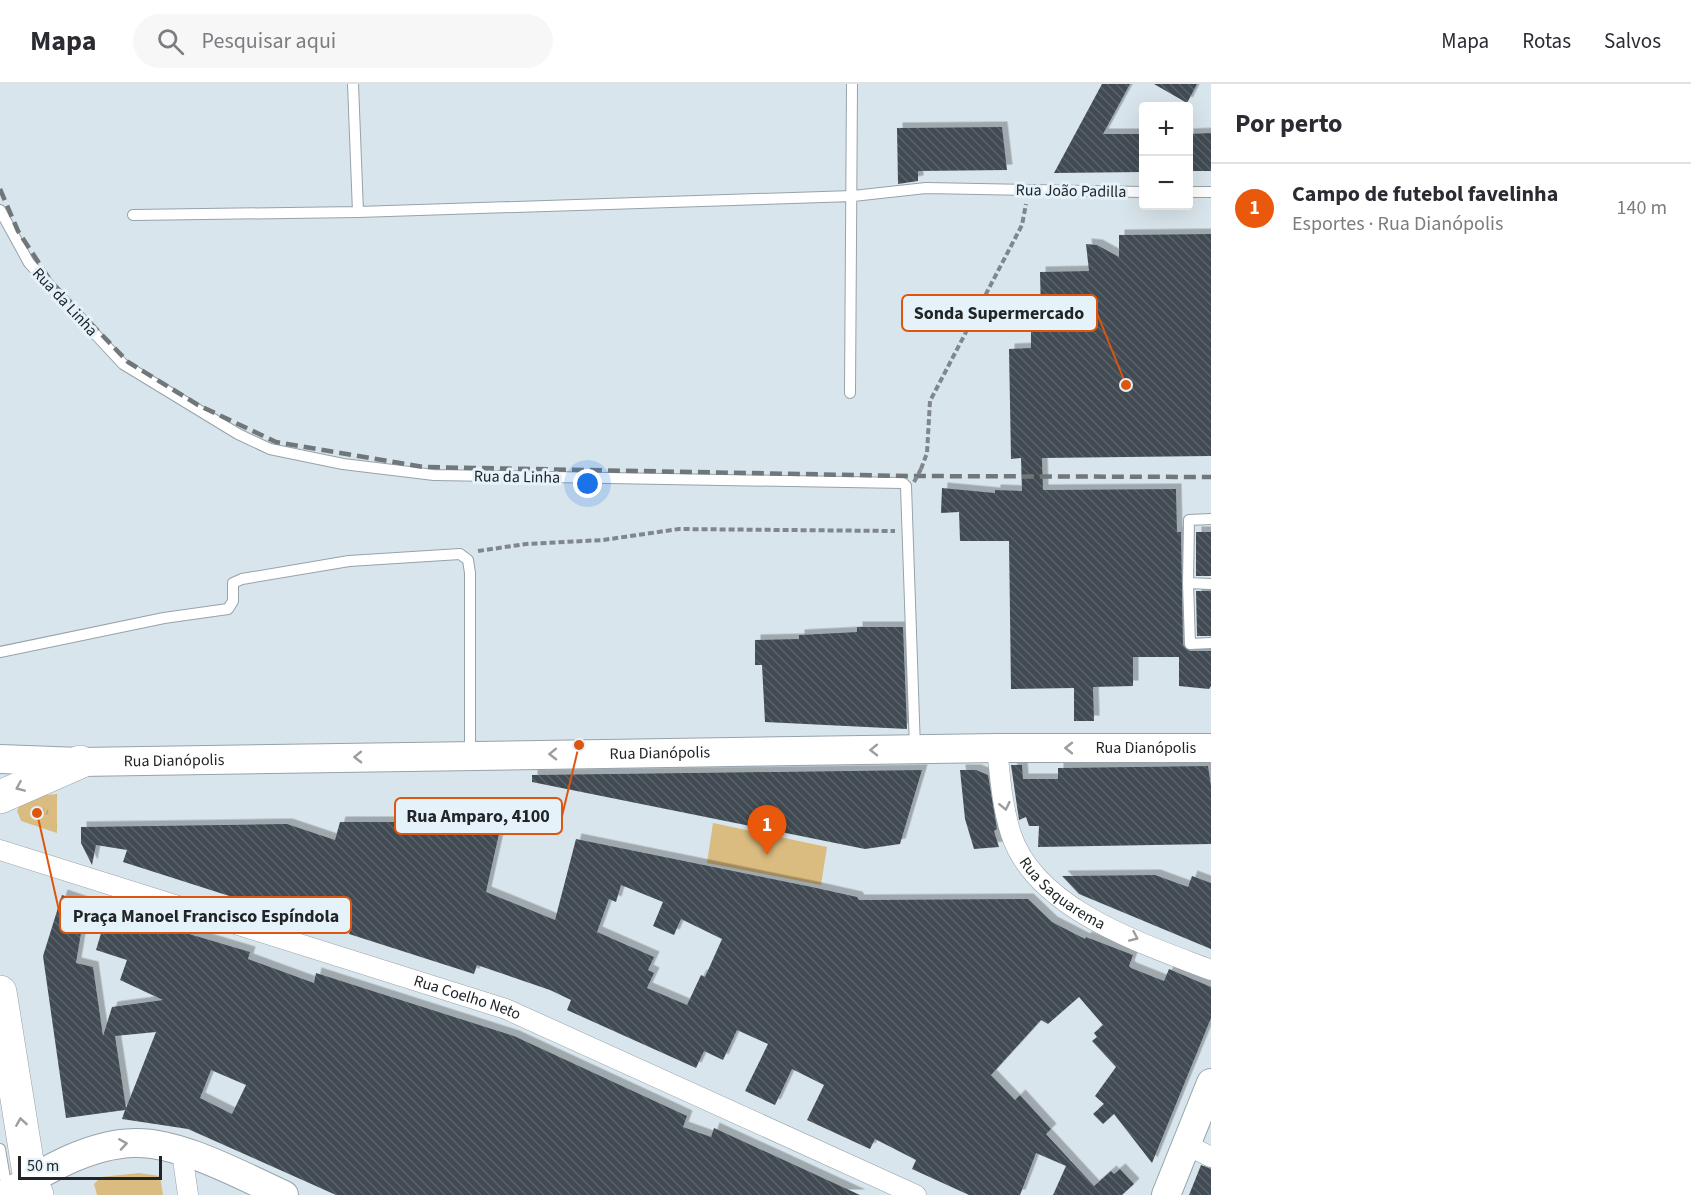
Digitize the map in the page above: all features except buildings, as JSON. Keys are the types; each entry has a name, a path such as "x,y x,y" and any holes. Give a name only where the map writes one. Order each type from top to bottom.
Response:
{"highway":[{"path":"0,797 80,762"},
{"path":"0,992 18,1192"}],"street":[{"name":"Rua Saquarema","path":"996,748 1003,800 1012,836 1032,871 1054,895 1079,913 1211,970"},
{"name":"Rua Dianópolis","path":"0,759 80,762 915,749 1211,748"},
{"name":"Rua Coelho Neto","path":"0,850 506,1009 916,1195"},
{"path":"1166,1195 1211,1083"},
{"path":"18,1192 85,1153 135,1143 162,1146 217,1164 284,1195"},
{"path":"1185,1144 1211,1157"},
{"path":"182,1152 188,1195"}],"lane":[{"path":"353,84 358,212"},
{"path":"850,393 852,84"},
{"name":"Rua João Padilla","path":"133,215 358,212 853,196 926,188 1139,192"},
{"path":"1193,192 1211,192"},
{"name":"Rua da Linha","path":"0,210 29,263 123,364 238,434 270,449 343,464 434,475 901,482 906,486 915,749"},
{"path":"1211,519 1189,520 1188,583 1190,644 1211,643"},
{"path":"0,652 164,618 228,609 233,601 233,584 242,579 349,561 463,555 468,560 470,573 470,755"},
{"path":"1188,583 1211,584"},
{"path":"0,1149 18,1192"}],"path":[{"path":"914,482 927,453 930,401 1022,225 1029,191"},
{"path":"463,555 488,548 603,540 679,529 908,531"}],"green space":[{"path":"57,794 57,833 21,821 17,811 23,797"},
{"path":"713,823 827,847 821,885 707,863"},
{"path":"139,1173 160,1176 163,1195 97,1195 94,1184 101,1177"}],"railway":[{"path":"0,189 18,231 52,283 128,362 198,405 276,442 423,467 907,476 1211,477"}],"place":[{"name":"Sonda Supermercado","path":"1126,385"},
{"name":"Rua Amparo, 4100","path":"579,745"},
{"name":"Praça Manoel Francisco Espíndola","path":"37,813"},
{"name":"Campo de futebol favelinha","path":"767,855"}]}
